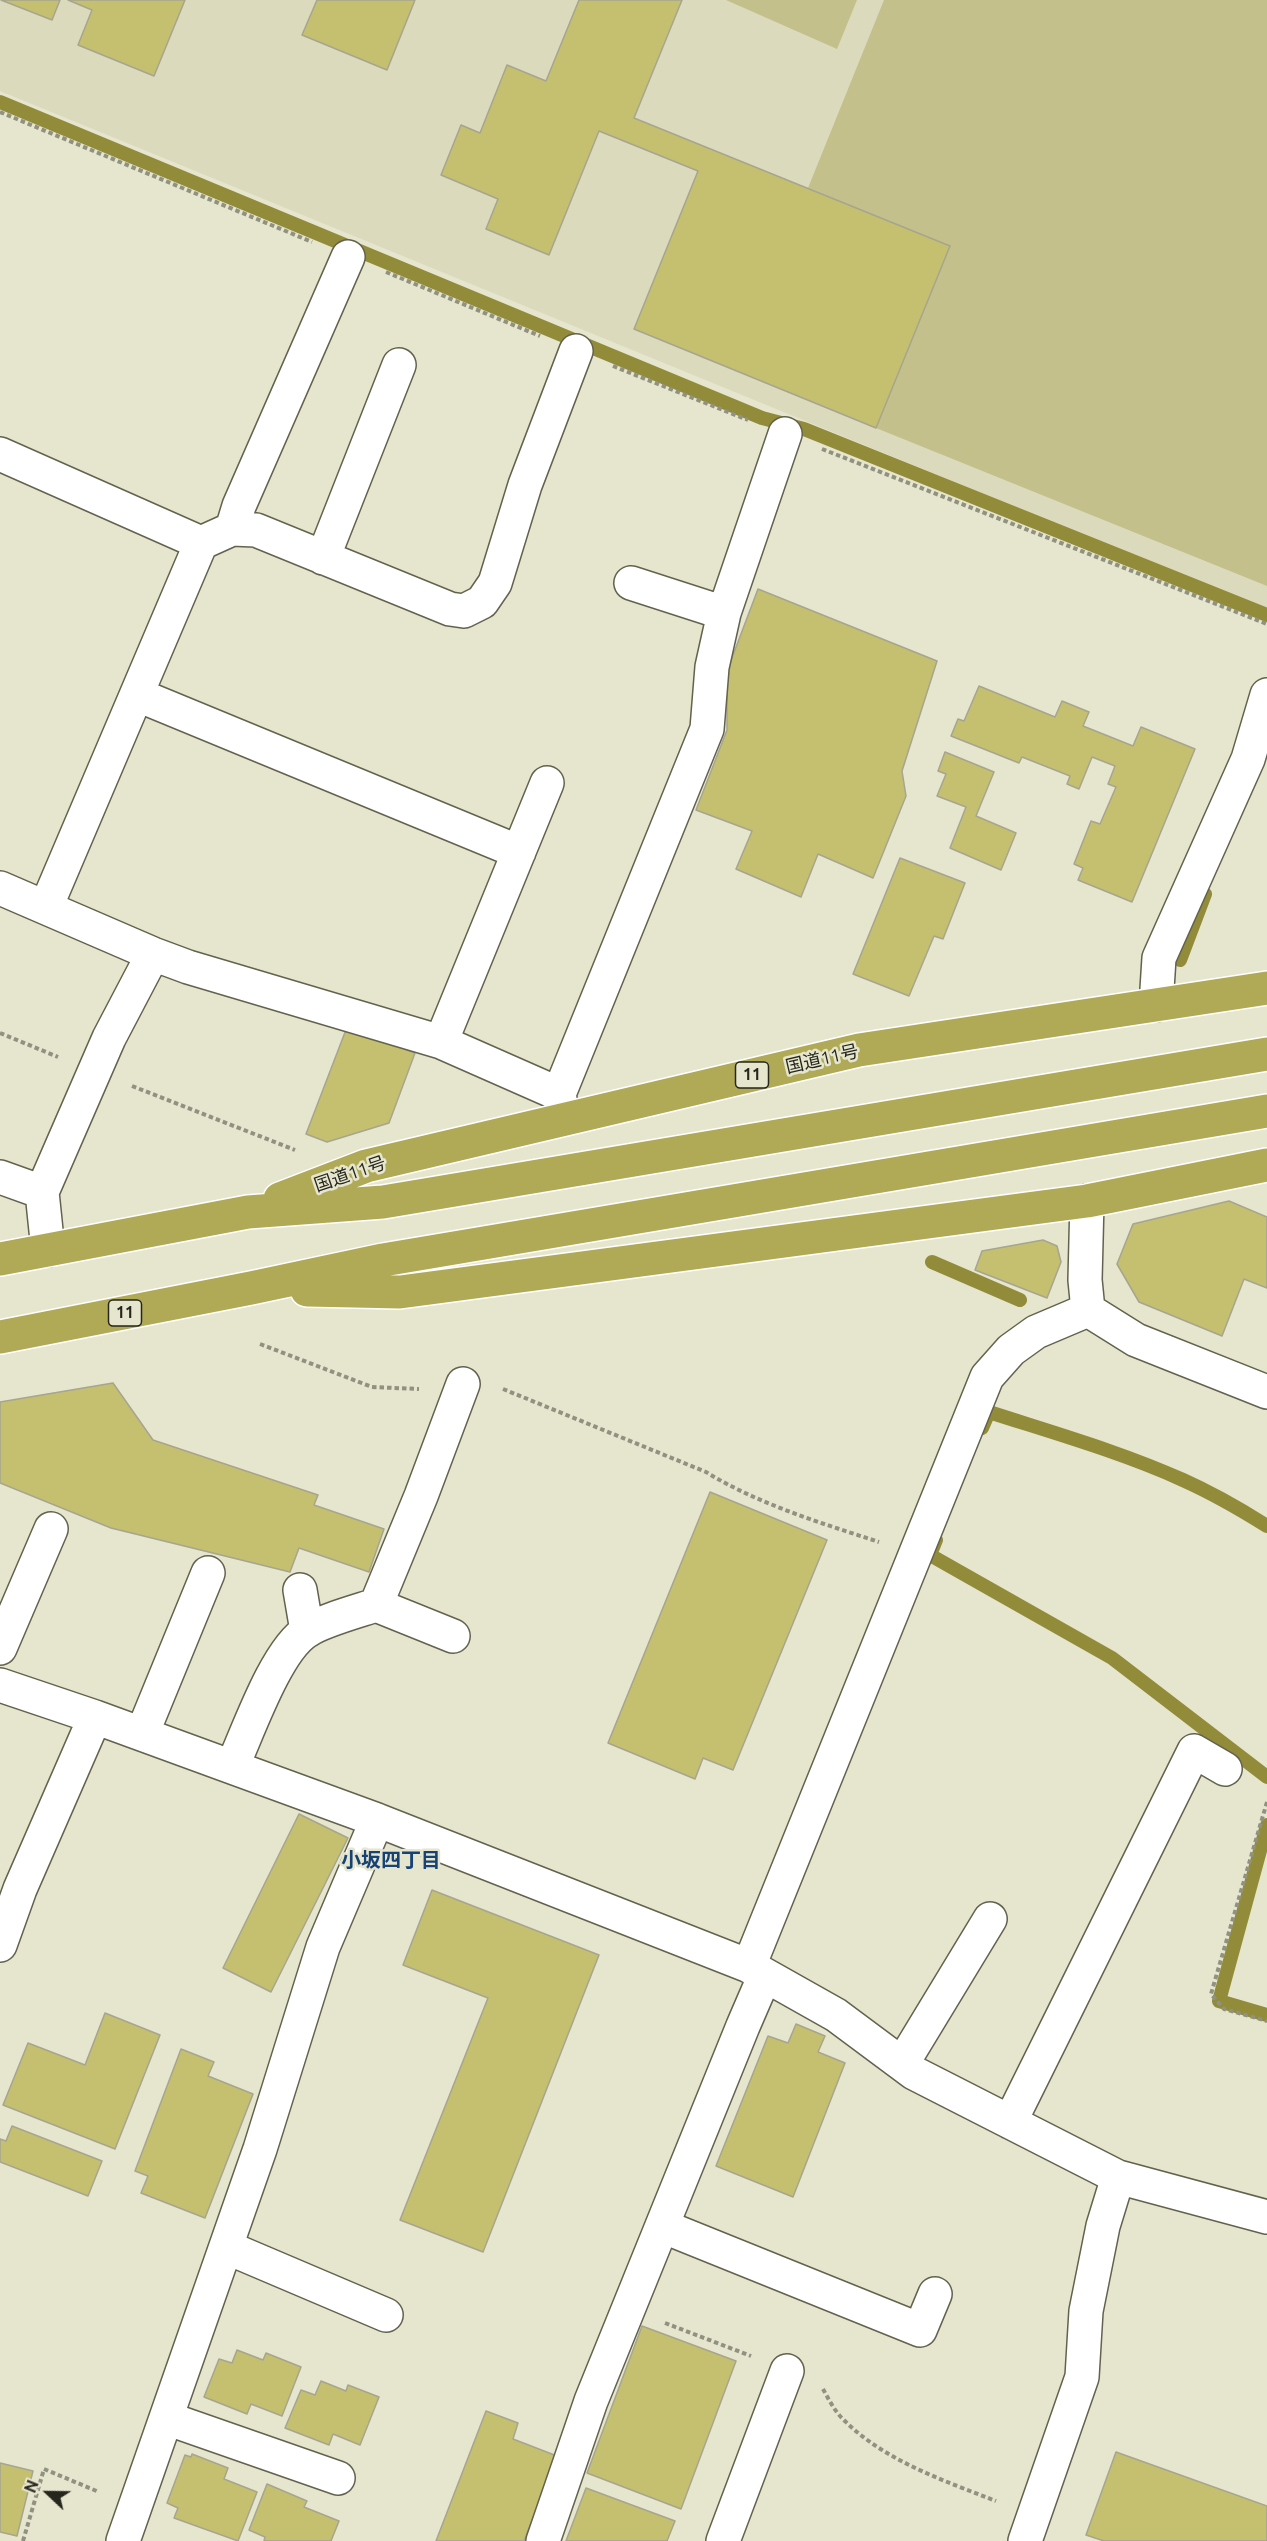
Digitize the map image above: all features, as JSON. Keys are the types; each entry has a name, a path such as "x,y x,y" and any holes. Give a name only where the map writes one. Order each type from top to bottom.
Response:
{"highway":[{"name":"国道11号","path":"248,1212 366,1166 561,1106 859,1050 1267,988"},
{"name":"国道11号","path":"0,1259 248,1212 383,1202 1267,1053"},
{"name":"11","path":"0,1337 383,1260 1267,1111"},
{"name":"11","path":"251,1288 400,1292 1087,1201 1267,1165"}],"street":[{"path":"232,529 239,506 348,257"},
{"path":"46,907 201,543 232,529 256,530 450,609 464,610 482,602 495,583 525,485 576,351"},
{"path":"322,558 399,365"},
{"path":"0,888 188,967 441,1042 561,1106 707,729 712,667 724,613 785,434"},
{"path":"0,454 201,543"},
{"path":"631,583 724,613"},
{"path":"138,694 519,852"},
{"path":"1156,1005 1159,958 1248,759 1267,695"},
{"path":"441,1042 547,783"},
{"path":"48,1250 42,1192 109,1038 153,954"},
{"path":"0,1177 42,1192"},
{"path":"1087,1201 1085,1280 1088,1310"},
{"path":"1088,1310 1136,1340 1267,1392"},
{"path":"543,2541 591,2401 662,2226 915,1554 987,1377 1011,1350 1036,1332 1088,1310"},
{"path":"376,1605 421,1496 463,1384"},
{"path":"0,1648 51,1529"},
{"path":"142,1734 208,1572"},
{"path":"300,1590 307,1631"},
{"path":"232,1767 278,1667 291,1646 307,1631 376,1605 453,1636"},
{"path":"0,1685 142,1734 376,1820 757,1971 836,2015 914,2073 1118,2176 1267,2217"},
{"path":"0,1945 20,1889 94,1717"},
{"path":"1010,2122 1194,1751 1225,1769"},
{"path":"123,2541 260,2149 323,1947 376,1820"},
{"path":"902,2064 990,1919"},
{"path":"1029,2529 1082,2376 1086,2310 1103,2226 1118,2176"},
{"path":"662,2226 920,2330 935,2294"},
{"path":"226,2247 386,2315"},
{"path":"723,2541 787,2371"},
{"path":"166,2418 338,2478"}],"path":[{"path":"0,112 576,351 1267,624"},
{"path":"0,1034 305,1154"},
{"path":"260,1344 372,1387 407,1390 474,1382 502,1389 706,1472 730,1487 834,1527 915,1554"},
{"path":"1267,1802 1211,1994 1224,2008 1267,2021"},
{"path":"628,2308 821,2386 839,2415 868,2441 1029,2529"},
{"path":"23,2541 44,2469 135,2508"}],"shaded area":[{"path":"0,0 1267,0 1267,610 0,91"},
{"path":"726,0 857,0 837,49"},
{"path":"884,0 1267,0 1267,586 876,428 949,246 808,188"}],"building":[{"path":"1,0 60,0 52,20"},
{"path":"68,0 185,0 154,76 78,45 92,10"},
{"path":"317,0 415,0 387,70 302,35"},
{"path":"579,0 682,0 634,118 950,246 876,428 634,329 698,171 599,131 549,255 486,229 498,199 441,175 461,125 480,133 507,65 546,81"},
{"path":"758,589 937,661 902,771 906,796 873,878 818,854 801,897 736,869 752,831 696,810 727,730 727,671"},
{"path":"979,686 1055,717 1062,701 1089,712 1083,726 1133,746 1141,727 1195,749 1132,902 1078,880 1083,868 1074,864 1091,821 1100,824 1116,787 1108,784 1115,766 1092,757 1079,789 1067,784 1070,776 1022,757 1019,763 951,736 958,719 964,721"},
{"path":"945,752 994,772 976,816 1016,833 1001,870 950,848 966,807 937,796 946,774 938,771"},
{"path":"900,858 965,883 943,939 934,936 909,996 853,974"},
{"path":"347,1027 415,1053 389,1123 327,1142 306,1134"},
{"path":"1229,1201 1267,1217 1267,1288 1244,1279 1222,1336 1139,1302 1117,1264 1133,1224"},
{"path":"1043,1240 1057,1246 1061,1262 1047,1298 975,1270 982,1251"},
{"path":"113,1383 153,1440 318,1495 314,1505 384,1529 369,1572 299,1548 290,1572 111,1528 0,1483 0,1402"},
{"path":"710,1492 827,1540 733,1770 703,1758 695,1779 608,1743"},
{"path":"299,1814 348,1838 271,1992 223,1968"},
{"path":"432,1890 599,1955 483,2252 400,2220 488,1998 403,1965"},
{"path":"105,2013 160,2035 115,2149 3,2105 28,2043 85,2065"},
{"path":"796,2024 825,2036 818,2052 845,2063 793,2197 716,2166 768,2036 788,2043"},
{"path":"181,2049 214,2062 208,2076 253,2094 205,2218 141,2193 148,2176 135,2171"},
{"path":"12,2126 102,2161 88,2196 0,2162 0,2139 6,2141"},
{"path":"642,2326 736,2361 681,2509 587,2473"},
{"path":"237,2350 263,2360 266,2353 301,2367 282,2416 251,2404 247,2414 204,2397 219,2359 232,2363"},
{"path":"321,2381 346,2391 348,2385 379,2397 360,2445 333,2434 329,2445 285,2428 301,2390 315,2395"},
{"path":"486,2411 518,2423 513,2439 557,2456 524,2541 436,2541"},
{"path":"1116,2452 1267,2506 1267,2541 1104,2541 1086,2535"},
{"path":"192,2454 228,2468 224,2479 257,2492 238,2541 174,2518 178,2508 167,2503 185,2455 191,2457"},
{"path":"0,2463 33,2471 17,2536 0,2532"},
{"path":"267,2484 307,2501 304,2507 339,2521 331,2541 264,2541 265,2537 249,2530"},
{"path":"586,2488 675,2521 667,2541 566,2541"}],"waterway":[{"path":"0,102 762,418 804,429 1267,615"},
{"path":"1180,960 1205,894"},
{"path":"932,1262 1020,1300"},
{"path":"982,1428 989,1412 1063,1435 1160,1470 1194,1485 1267,1526"},
{"path":"936,1540 930,1555 1112,1658 1267,1777"},
{"path":"1267,1825 1219,2001 1267,2015"}],"district":[{"name":"小坂四丁目","path":"391,1860"}]}
